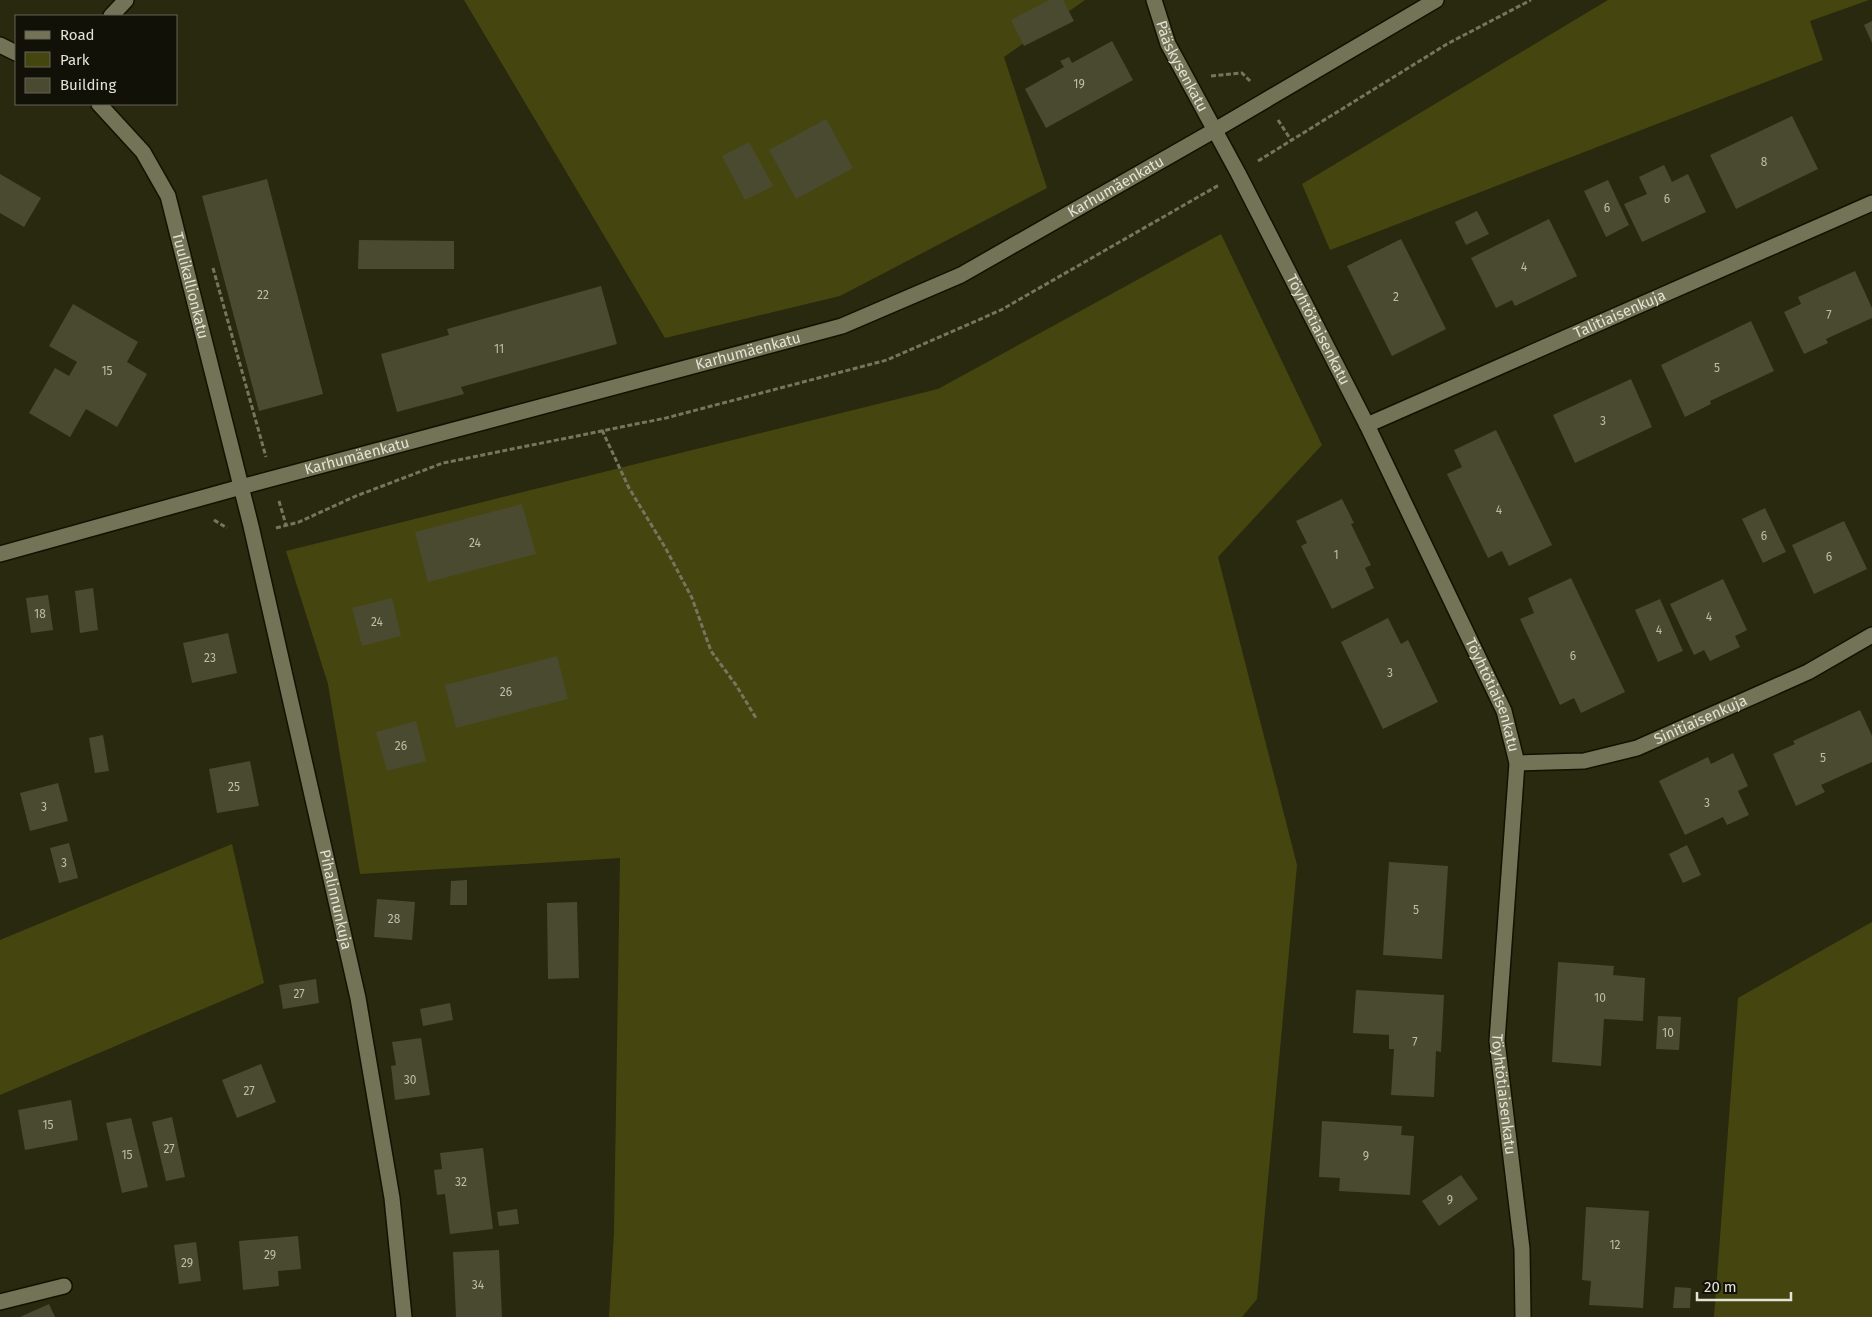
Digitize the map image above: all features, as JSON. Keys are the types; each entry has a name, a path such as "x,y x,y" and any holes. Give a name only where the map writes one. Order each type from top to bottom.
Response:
{"street":[{"path":"112,15 126,0"},
{"name":"Pääskysenkatu","path":"1154,0 1168,44 1215,130"},
{"name":"Karhumäenkatu","path":"0,554 241,487 842,326 961,275 1215,130 1436,0"},
{"path":"0,45 15,52"},
{"name":"Tuulikallionkatu","path":"100,105 143,152 168,196 241,487"},
{"name":"Töyhtötiaisenkatu","path":"1215,130 1367,425 1504,711 1517,763 1496,1041 1522,1249 1523,1317"},
{"name":"Talitiaisenkuja","path":"1367,425 1872,203"},
{"name":"Pihalinnunkuja","path":"241,487 358,998 392,1198 404,1317"},
{"name":"Sinitiaisenkuja","path":"1517,763 1584,761 1637,748 1808,672 1872,635"},
{"path":"0,1302 64,1286"}],"path":[{"path":"602,430 629,488 666,549 692,598 711,651 736,685 756,718"}],"green space":[{"path":"464,0 1085,0 1004,57 1047,188 840,296 665,338"},
{"path":"1608,0 1869,0 1810,21 1823,60 1330,250 1302,184"},
{"path":"1221,234 1322,445 1218,557 1297,865 1257,1299 1242,1317 609,1317 614,1232 620,858 360,874 328,684 286,551 938,389"},
{"path":"232,844 264,983 0,1095 0,940"},
{"path":"1872,922 1872,1317 1714,1317 1738,998"}],"building":[{"path":"1049,0 1063,0 1074,21 1024,46 1011,20"},
{"path":"1872,21 1872,43 1864,25"},
{"path":"1112,41 1133,80 1046,128 1025,89 1064,67 1060,61 1069,57 1072,63"},
{"path":"1792,116 1818,169 1736,209 1710,155"},
{"path":"826,119 853,168 796,199 769,150"},
{"path":"749,142 773,186 745,200 722,156"},
{"path":"1664,165 1672,182 1688,174 1706,212 1642,242 1624,204 1647,194 1639,177"},
{"path":"0,174 41,198 24,227 0,213"},
{"path":"267,179 323,394 259,411 202,196"},
{"path":"1608,180 1629,225 1606,237 1584,191"},
{"path":"1477,211 1489,234 1466,245 1455,222"},
{"path":"1549,219 1577,276 1515,306 1512,300 1496,308 1471,258"},
{"path":"1401,239 1446,329 1392,356 1347,266"},
{"path":"359,240 454,241 454,269 358,269"},
{"path":"1855,271 1872,308 1872,318 1826,339 1828,343 1804,354 1784,312 1801,304 1798,297"},
{"path":"601,286 617,344 461,387 464,394 397,412 381,354 449,335 447,329"},
{"path":"73,304 138,342 127,362 147,374 117,427 86,409 70,437 29,413 55,368 69,376 77,362 49,346"},
{"path":"1751,321 1774,371 1710,401 1711,404 1685,417 1661,365"},
{"path":"1631,379 1652,427 1575,463 1553,415"},
{"path":"1496,430 1552,545 1509,566 1502,551 1488,558 1447,474 1462,467 1454,450"},
{"path":"1342,499 1354,523 1351,524 1371,565 1365,568 1374,588 1332,609 1301,546 1307,543 1296,521"},
{"path":"522,504 536,554 428,582 415,532"},
{"path":"1765,508 1786,552 1763,563 1742,519"},
{"path":"1844,521 1867,569 1814,594 1792,545"},
{"path":"1571,578 1625,692 1581,713 1574,698 1560,705 1520,619 1534,613 1528,598"},
{"path":"1723,579 1747,630 1735,636 1740,647 1710,661 1704,650 1694,655 1670,604"},
{"path":"93,588 98,630 80,633 75,591"},
{"path":"48,595 53,630 31,633 26,598"},
{"path":"392,598 401,636 362,646 352,608"},
{"path":"1660,599 1683,651 1658,662 1635,610"},
{"path":"1388,618 1401,644 1408,640 1438,702 1383,729 1341,642"},
{"path":"228,633 237,673 192,683 183,643"},
{"path":"557,656 568,699 456,728 445,685"},
{"path":"1860,710 1872,736 1872,762 1821,785 1825,792 1796,806 1773,754 1795,744 1793,741"},
{"path":"416,721 426,761 387,771 376,732"},
{"path":"103,735 109,771 95,773 89,738"},
{"path":"1733,753 1748,786 1738,791 1749,815 1727,825 1723,817 1685,835 1659,781 1708,757 1711,764"},
{"path":"250,761 259,806 217,813 209,769"},
{"path":"58,783 68,821 30,831 20,793"},
{"path":"69,843 78,878 59,883 50,848"},
{"path":"1687,845 1701,875 1683,883 1669,854"},
{"path":"1389,862 1448,866 1442,959 1383,955"},
{"path":"467,880 467,905 450,905 451,881"},
{"path":"377,899 415,902 412,940 374,937"},
{"path":"577,902 579,978 548,979 547,903"},
{"path":"1558,962 1614,966 1613,975 1645,978 1643,1021 1604,1019 1601,1066 1552,1062"},
{"path":"316,979 319,1003 283,1009 279,985"},
{"path":"1356,990 1444,995 1441,1052 1436,1051 1434,1097 1391,1095 1394,1049 1389,1049 1389,1035 1353,1033"},
{"path":"450,1003 453,1020 423,1026 420,1009"},
{"path":"1658,1016 1681,1017 1679,1050 1656,1049"},
{"path":"421,1038 430,1095 395,1100 391,1066 396,1065 392,1042"},
{"path":"261,1064 276,1102 237,1118 222,1080"},
{"path":"71,1100 78,1140 25,1150 18,1110"},
{"path":"172,1117 185,1177 166,1181 152,1122"},
{"path":"131,1118 148,1187 122,1193 106,1123"},
{"path":"1322,1121 1402,1126 1401,1135 1414,1136 1410,1195 1339,1191 1340,1178 1319,1177"},
{"path":"483,1148 493,1229 450,1234 445,1194 437,1195 434,1170 442,1169 440,1153"},
{"path":"1461,1175 1478,1199 1439,1226 1422,1201"},
{"path":"1586,1207 1649,1211 1643,1308 1589,1305 1591,1281 1582,1280"},
{"path":"517,1209 519,1224 499,1226 497,1212"},
{"path":"298,1236 301,1269 278,1271 279,1286 243,1290 239,1241"},
{"path":"196,1242 201,1281 179,1284 174,1245"},
{"path":"499,1250 502,1317 456,1317 453,1252"},
{"path":"1675,1287 1691,1288 1690,1308 1673,1308"},
{"path":"49,1304 55,1317 20,1317"}]}
